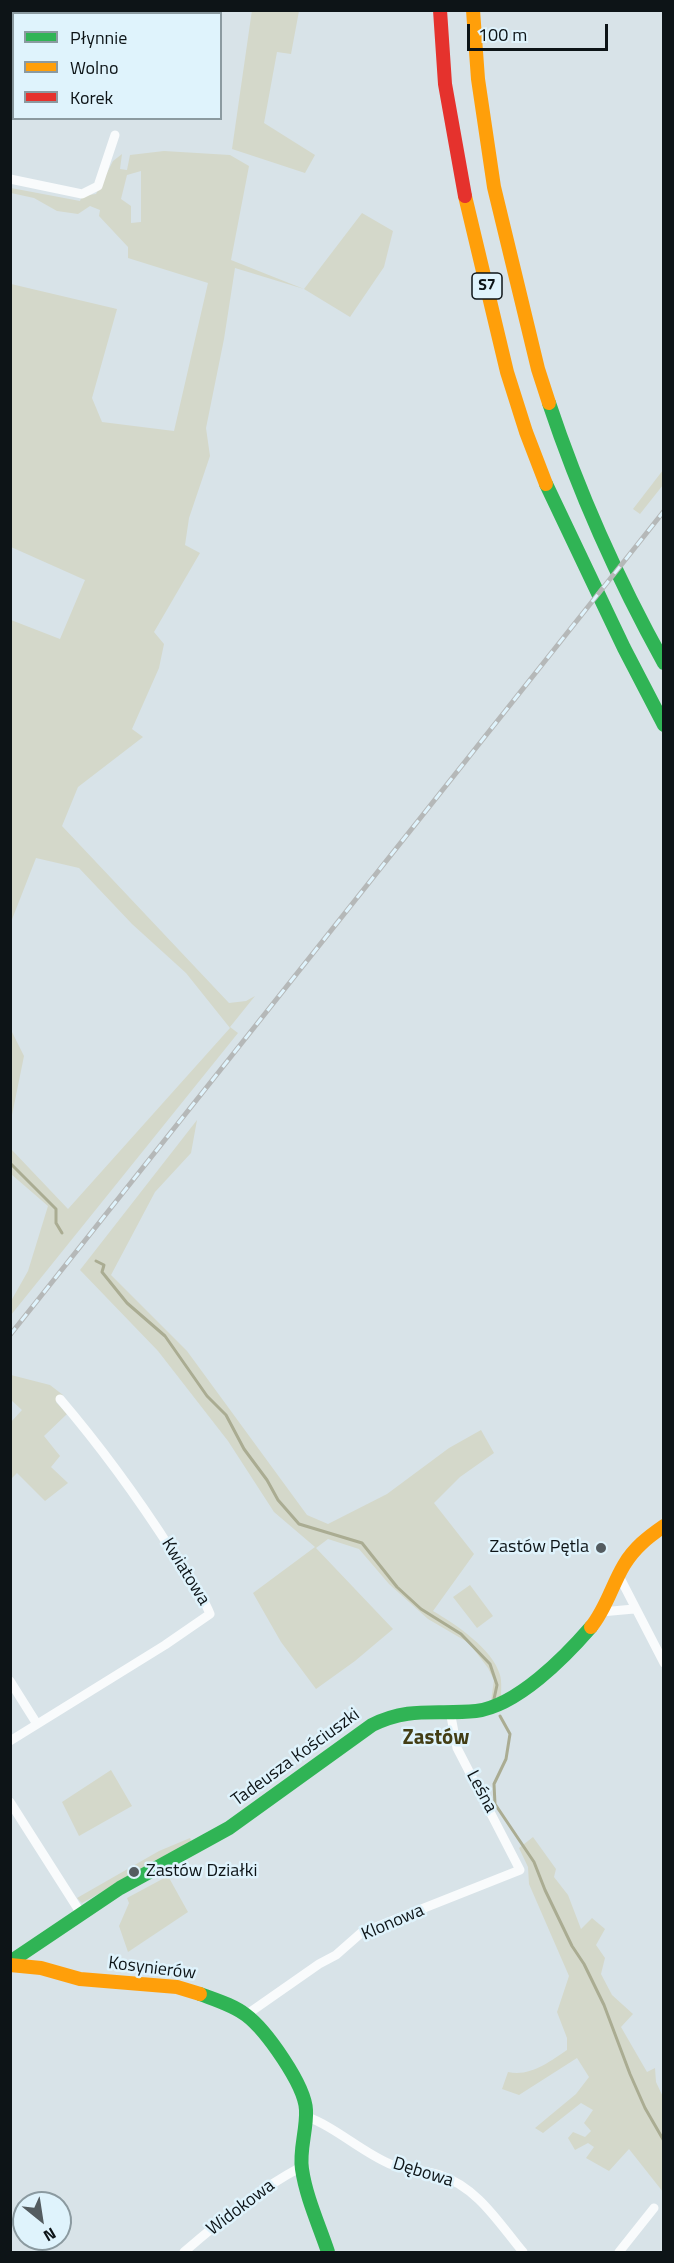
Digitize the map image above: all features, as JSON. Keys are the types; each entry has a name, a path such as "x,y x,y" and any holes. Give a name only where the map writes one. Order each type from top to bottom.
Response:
{"main road":[{"name":"S7","path":"440,10 445,84 461,178 507,372 530,442 577,551 663,725"},
{"name":"S7","path":"473,10 478,79 494,187 538,369 559,434 597,528 663,663"},
{"name":"Tadeusza Kościuszki","path":"10,1964 80,1912 136,1878 226,1830 271,1800 378,1721 396,1713 486,1709 514,1697 542,1675 589,1630 601,1612 618,1573 634,1549 663,1526"},
{"path":"33,1946 41,1968"},
{"name":"Kosynierów","path":"10,1964 41,1968 80,1978 177,1987 224,2002 246,2015 286,2064 300,2087 306,2109 301,2167 328,2253"}],"street":[{"path":"10,179 82,194 98,186 115,135"},
{"name":"Kwiatowa","path":"10,1741 165,1645 210,1614 204,1599 147,1513 105,1454 60,1399"},
{"path":"618,1573 663,1663"},
{"path":"601,1612 634,1609"},
{"path":"10,1681 37,1724"},
{"name":"Leśna","path":"450,1711 457,1748 520,1870"},
{"path":"10,1802 80,1912"},
{"name":"Klonowa","path":"246,2015 319,1964 336,1955 361,1934 520,1870"},
{"name":"Dębowa","path":"306,2116 324,2123 363,2150 392,2165 439,2175 464,2186 476,2196 523,2253"},
{"name":"Widokowa","path":"184,2253 233,2210 270,2184 301,2167"},
{"path":"619,2253 654,2208"}],"shaded area":[{"path":"252,10 299,11 291,54 277,52 264,123 315,155 305,173 232,149"},
{"path":"164,151 230,155 249,166 231,260 304,289 235,268 224,339 206,428 210,456 189,518 185,545 200,553 154,632 164,644 159,668 132,729 143,737 78,787 62,826 229,1003 246,1001 255,996 230,1027 238,1033 11,1315 11,1301 28,1271 48,1206 11,1174 11,1149 68,1209 230,1028 186,973 132,924 79,868 36,858 11,922 11,620 60,639 85,580 11,547 11,284 117,309 92,398 102,422 174,431 208,283 128,258 128,247 99,216 100,210 90,206 78,214 57,211 34,198 11,193 11,188 80,201 82,196 96,194 113,161 122,154 120,169 127,170 130,155","holes":["141,171 141,222 131,223 131,206 121,199 127,175"]},
{"path":"362,213 393,231 384,267 350,317 304,289"},
{"path":"663,470 663,485 640,514 633,509"},
{"path":"11,1030 24,1056 11,1120"},
{"path":"197,1120 191,1153 155,1192 111,1275 187,1351 307,1515 328,1524 387,1494 449,1448 481,1430 494,1453 460,1477 434,1503 474,1554 433,1611 462,1630 490,1656 500,1675 501,1698 491,1701 494,1680 469,1643 428,1619 389,1584 359,1549 328,1539 316,1548 393,1629 355,1661 316,1689 281,1642 253,1593 315,1547 274,1512 228,1441 158,1351 80,1270"},
{"path":"11,1375 50,1385 63,1395 56,1402 67,1414 44,1436 60,1456 51,1467 68,1483 45,1501 17,1473 11,1479 11,1422 22,1410 11,1400"},
{"path":"470,1585 493,1616 477,1628 453,1597"},
{"path":"111,1770 132,1806 79,1836 62,1802"},
{"path":"533,1837 556,1869 554,1877 568,1895 581,1929 592,1918 605,1929 596,1945 605,1958 601,1974 612,1995 633,2014 621,2027 647,2072 655,2068 656,2082 663,2097 663,2192 629,2149 609,2171 586,2158 594,2147 588,2143 575,2150 568,2138 573,2132 585,2137 591,2131 584,2123 593,2110 581,2103 543,2133 535,2128 576,2094 589,2077 577,2058 519,2095 502,2089 508,2072 532,2070 567,2050 567,2038 557,2012 569,1976 529,1884 528,1867 519,1848"},
{"path":"190,1838 192,1842 82,1903 77,1898 159,1851"},
{"path":"168,1876 188,1912 128,1952 119,1926 129,1903 127,1898"}],"waterway":[{"path":"10,1163 56,1209 56,1223 62,1233"},
{"path":"96,1261 104,1265 102,1272 127,1303 165,1336 207,1396 226,1415 244,1449 267,1480 278,1500 299,1524 362,1543 397,1587 421,1609 461,1634 490,1664 497,1685 494,1699"},
{"path":"500,1716 510,1734 506,1759 494,1784 495,1804 534,1862 572,1946 584,1964 604,2005 645,2108 664,2141"}],"railway":[{"path":"10,1335 664,511"}],"traffic: fast":[{"path":"549,403 600,536 664,663"},
{"path":"546,484 624,648 664,725"},
{"path":"10,1962 120,1888 229,1828 372,1725 411,1713 476,1711 508,1700 554,1665 591,1627"},
{"path":"200,1994 236,2008 254,2022 274,2045 299,2087 306,2110 302,2169 328,2252"}],"traffic: slow":[{"path":"473,10 478,79 494,187 538,369 549,403"},
{"path":"465,196 507,372 546,484"},
{"path":"591,1627 601,1613 632,1553 664,1526"},
{"path":"10,1965 41,1968 80,1979 177,1987 200,1994"}],"traffic: jam":[{"path":"440,10 445,84 465,196"}],"place":[{"name":"Zastów Pętla","path":"601,1548"},
{"name":"Zastów Działki","path":"134,1872"}],"district":[{"name":"Zastów","path":"436,1739"}]}
